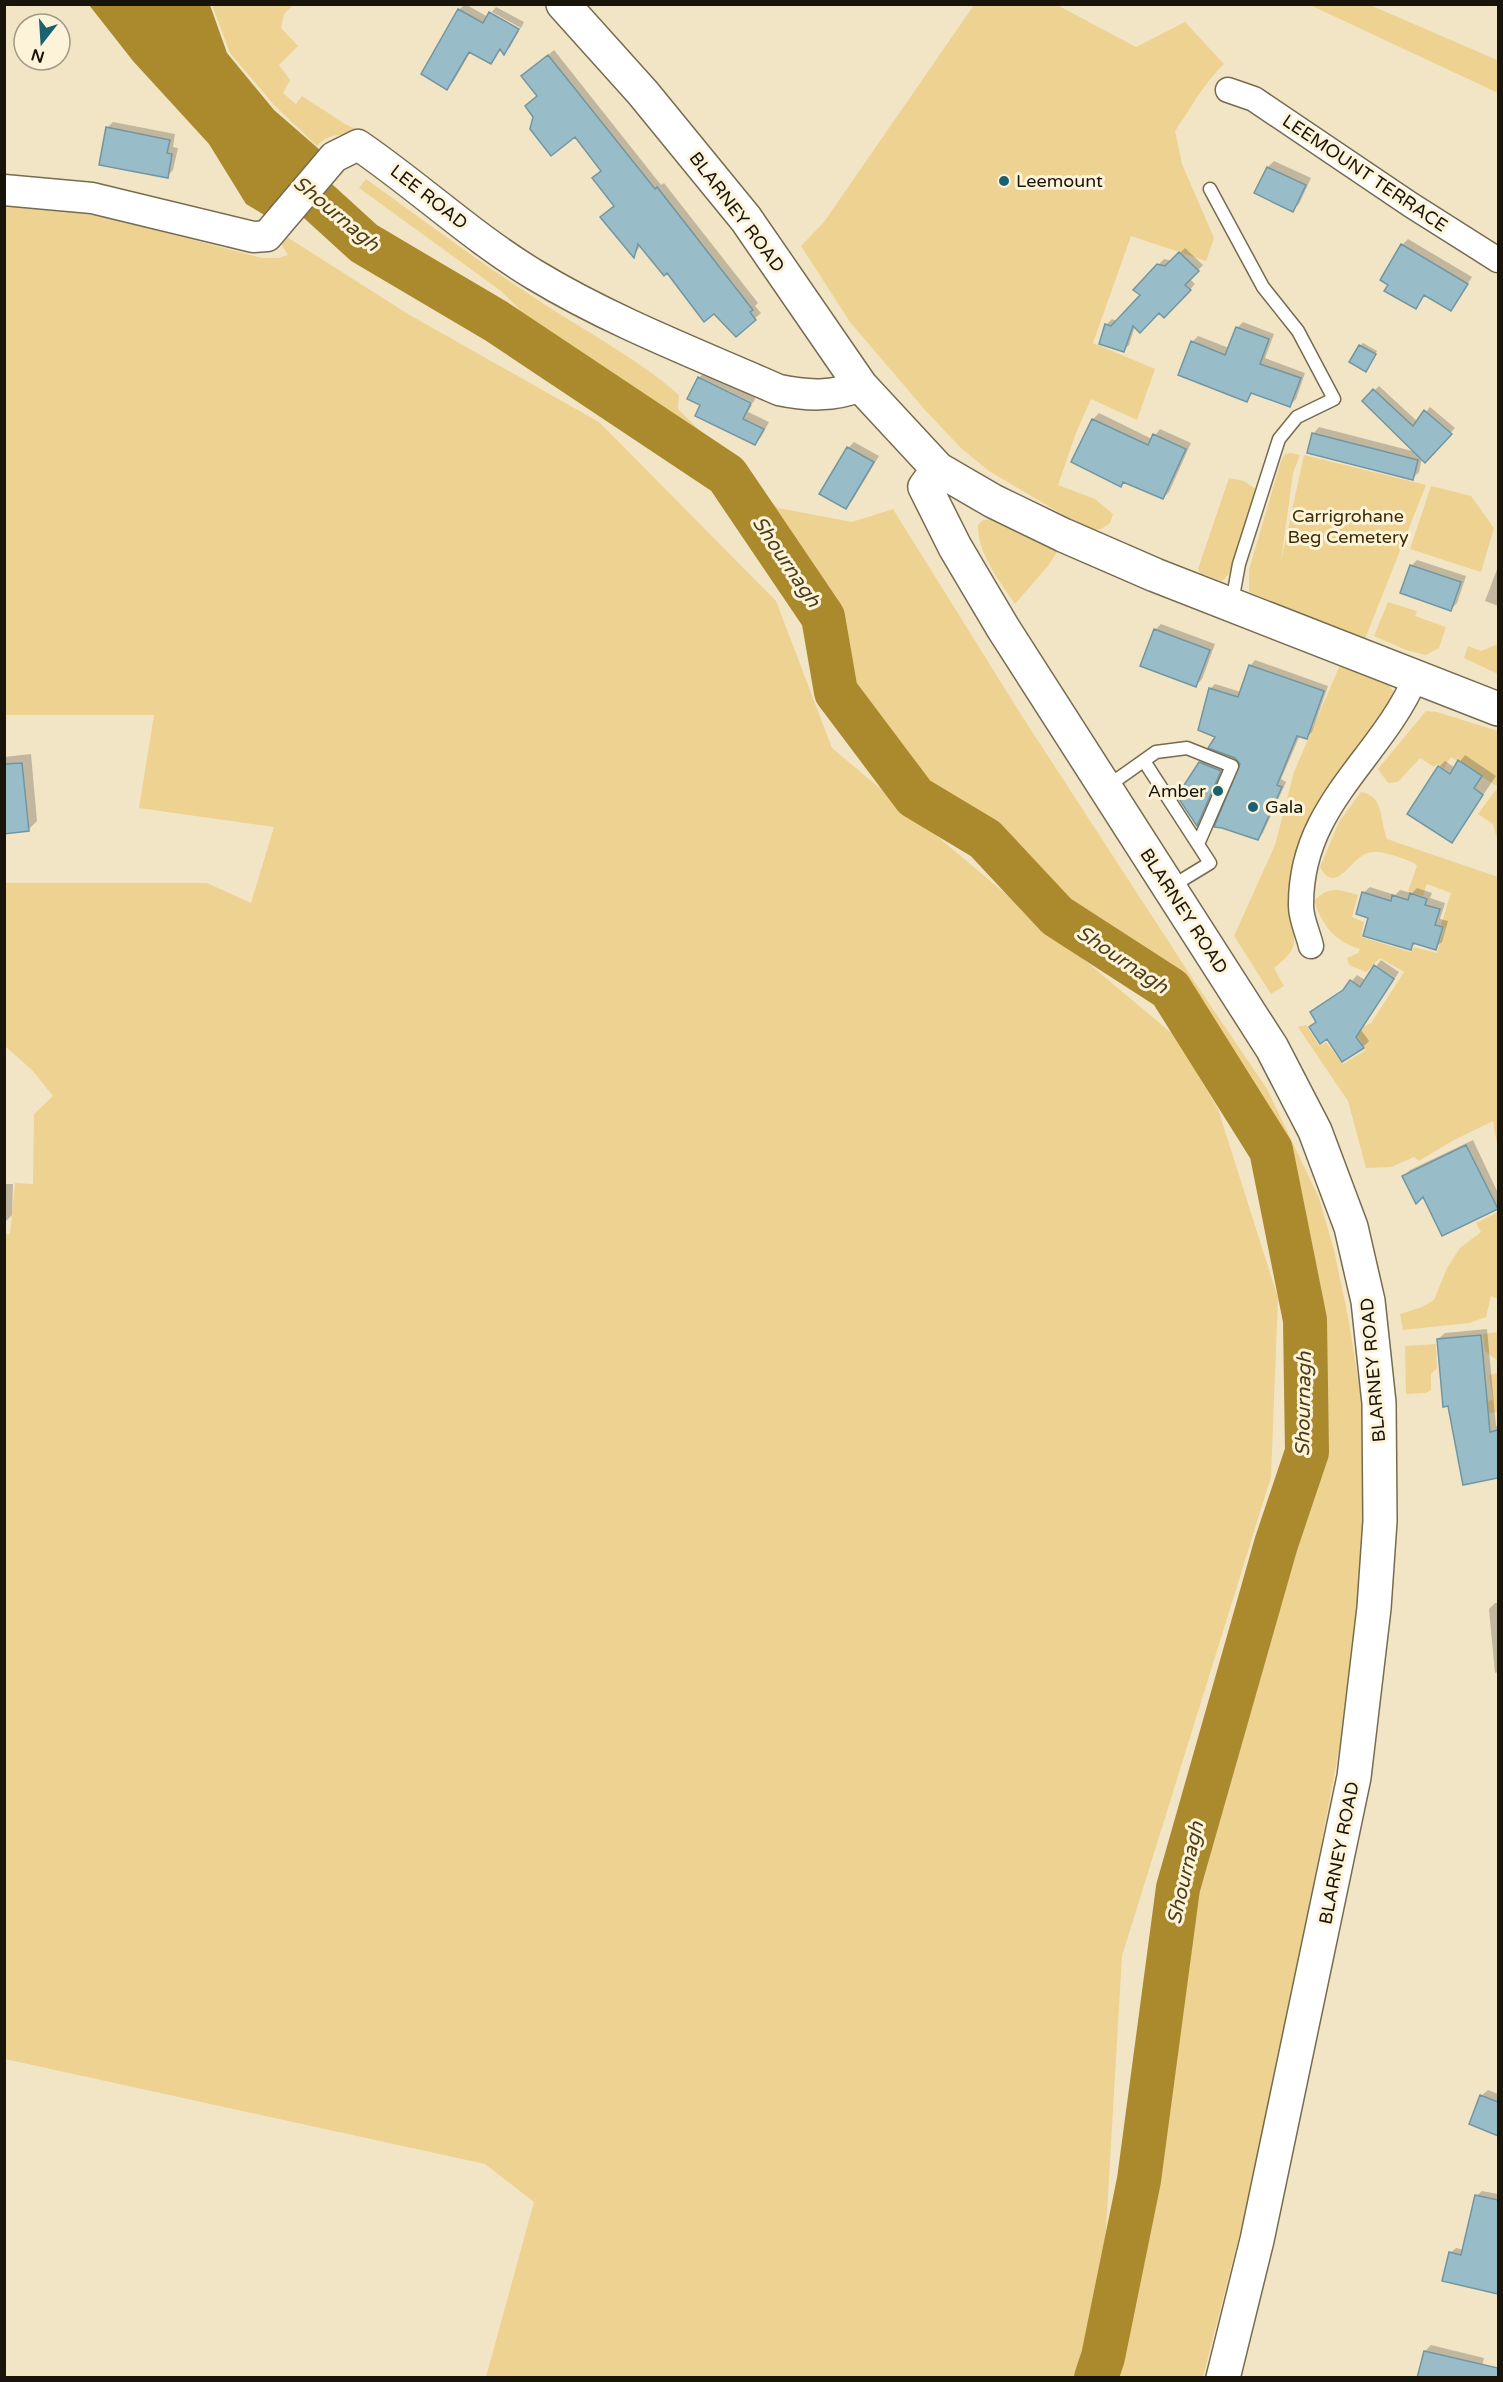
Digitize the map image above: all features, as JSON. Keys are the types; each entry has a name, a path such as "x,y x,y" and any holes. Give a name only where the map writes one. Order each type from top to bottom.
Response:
{"main road":[{"name":"BLARNEY ROAD","path":"564,4 643,93 746,219 861,386 938,469 993,501 1063,535 1498,709"},
{"name":"BLARNEY ROAD","path":"938,469 925,487 955,547 1104,788 1272,1048 1315,1131 1351,1227 1368,1302 1379,1403 1380,1521 1374,1608 1354,1777 1254,2250 1223,2378"}],"street":[{"name":"LEEMOUNT TERRACE","path":"1228,90 1254,99 1411,205 1498,260"},
{"name":"LEE ROAD","path":"4,190 92,198 253,237 267,236 334,157 358,144 481,237 534,274 582,301 687,350 788,392 805,395 843,393 861,386"},
{"path":"1311,946 1301,908 1304,873 1314,837 1329,805 1403,705 1416,677"}],"lane":[{"path":"1210,189 1263,287 1298,331 1334,399 1297,417 1280,439 1239,564 1232,604"},
{"path":"1104,788 1156,752 1187,748 1232,766 1198,844"},
{"path":"1144,761 1210,863 1169,888"}],"green space":[{"path":"212,5 293,5 284,14 281,28 298,46 279,65 290,80 283,93 296,104 302,96 345,124 369,135 367,140 340,135 328,138 317,146 274,105 230,53"},
{"path":"974,5 1057,5 1136,47 1185,22 1224,64 1204,87 1175,131 1182,164 1214,238 1206,261 1131,236 1093,343 1155,369 1137,420 1091,399 1076,433 1058,485 1095,499 1113,514 1110,523 1101,529 1093,530 1060,513 989,471 961,448 925,410 850,322 801,246 824,222"},
{"path":"1310,5 1370,5 1497,60 1498,93"},
{"path":"366,179 503,277 664,382 679,395 678,409 778,508 852,522 893,509 1020,713 1267,1089 1319,1198 1334,1250 1348,1316 1366,1429 1363,1565 1339,1750 1269,2119 1203,2377 1103,2377 1129,2268 1146,2178 1161,2047 1179,1925 1202,1824 1310,1465 1321,1407 1311,1331 1281,1155 1178,989 1098,926 1026,864 976,816 923,788 843,690 829,616 783,540 730,473 542,332 501,291 359,188"},
{"path":"5,202 110,218 262,258 278,258 288,255 281,244 287,237 408,314 599,422 776,601 832,748 1175,1036 1218,1109 1278,1298 1271,1477 1122,1956 1102,2298 1094,2353 1086,2377 486,2377 534,2202 485,2164 5,2059 5,1234 10,1234 15,1183 33,1184 34,1114 53,1096 33,1071 5,1046 5,883 207,883 251,903 274,827 139,808 154,715 5,715"},
{"name":"Carrigrohane Beg Cemetery","path":"1285,454 1300,455 1293,473 1281,561 1304,455 1426,485 1365,639 1249,592 1249,570 1281,461"},
{"path":"1229,478 1244,481 1257,490 1231,572 1222,581 1200,573 1198,569"},
{"path":"1431,486 1471,496 1494,528 1481,572 1410,549"},
{"path":"993,519 1059,549 1048,566 1015,604 990,567 981,546 978,525 983,520"},
{"path":"1388,602 1417,611 1415,616 1446,627 1439,648 1426,655 1406,650 1374,636"},
{"path":"1498,644 1498,674 1464,658 1468,646 1481,651"},
{"path":"1340,665 1388,683 1395,694 1392,709 1331,788 1292,917 1293,946 1287,956 1274,968 1284,986 1271,994 1234,936 1275,845 1294,772"},
{"path":"1426,711 1437,712 1498,731 1498,787 1451,757 1444,768 1437,764 1434,767 1420,758 1398,782 1388,783 1378,769"},
{"path":"1498,787 1498,837 1493,824 1478,814"},
{"path":"1361,792 1374,798 1378,804 1387,839 1498,877 1498,1150 1493,1121 1452,1141 1419,1161 1414,1157 1391,1167 1366,1168 1348,1101 1298,1027 1306,1025 1319,1046 1326,1042 1343,1064 1366,1050 1355,1031 1371,1023 1404,972 1380,958 1366,972 1349,965 1347,958 1358,953 1360,949 1343,942 1326,925 1314,901 1320,896 1334,890 1358,895 1352,917 1364,922 1361,937 1411,952 1414,947 1437,953 1445,927 1441,925 1451,893 1427,884 1423,896 1408,891 1417,866 1414,863 1373,852 1362,856 1338,877 1332,878 1326,875 1320,867 1339,822"},
{"path":"1498,1212 1498,1299 1491,1296 1486,1317 1469,1323 1403,1330 1400,1314 1422,1307 1434,1300 1447,1268 1460,1248 1481,1232 1476,1223"},
{"path":"1498,1332 1498,1361 1485,1351 1483,1334"},
{"path":"1436,1344 1437,1368 1431,1374 1431,1390 1426,1393 1406,1394 1405,1346"},
{"path":"1498,1373 1498,1412 1451,1417 1449,1407 1493,1400 1489,1375"}],"shaded area":[{"path":"89,5 210,5 227,53 274,110 320,150 266,216 246,204 209,144 133,61"}],"building":[{"path":"458,9 483,23 489,12 519,29 504,55 500,49 491,64 469,52 447,90 421,74"},
{"path":"548,55 655,189 657,187 753,310 750,312 756,320 736,337 714,314 704,322 667,273 664,276 638,244 634,258 600,217 614,206 592,178 601,171 575,137 551,156 530,129 533,117 525,106 537,96 521,76"},
{"path":"106,127 170,140 167,153 172,154 168,178 99,165"},
{"path":"1267,167 1306,185 1293,212 1254,193"},
{"path":"1401,244 1468,284 1451,311 1424,295 1416,309 1384,291 1388,285 1380,280"},
{"path":"1179,252 1199,271 1185,285 1191,290 1164,318 1159,313 1140,333 1133,326 1124,352 1099,344 1105,324 1111,326 1140,295 1133,290 1157,264 1165,266"},
{"path":"1236,327 1269,339 1260,364 1301,378 1290,407 1251,393 1247,402 1178,375 1191,341 1225,355"},
{"path":"1359,345 1376,354 1366,372 1349,362"},
{"path":"698,377 751,403 743,419 764,429 755,445 695,416 700,405 687,399"},
{"path":"1373,389 1413,426 1424,410 1452,434 1425,463 1362,401"},
{"path":"1092,419 1148,445 1153,434 1186,449 1163,499 1123,482 1121,487 1071,462"},
{"path":"1312,433 1418,460 1413,480 1307,453"},
{"path":"847,447 874,462 846,509 819,494"},
{"path":"1410,565 1461,582 1451,611 1400,593"},
{"path":"1154,629 1210,650 1196,687 1140,666"},
{"path":"1249,665 1324,691 1307,739 1297,736 1277,785 1282,787 1258,840 1214,827 1240,764 1235,758 1208,748 1215,737 1198,730 1209,688 1238,697"},
{"path":"1458,760 1482,776 1474,788 1483,795 1452,843 1407,814 1438,766 1450,774"},
{"path":"1199,762 1221,771 1197,826 1177,796"},
{"path":"22,763 29,831 4,834 4,764"},
{"path":"1362,892 1391,901 1392,895 1408,900 1410,893 1427,899 1425,905 1440,909 1435,925 1443,927 1436,950 1413,943 1411,950 1363,936 1368,918 1356,914"},
{"path":"1374,965 1394,979 1356,1037 1364,1048 1342,1062 1327,1039 1320,1044 1309,1027 1316,1022 1310,1012 1343,990 1350,980 1360,987"},
{"path":"1466,1145 1498,1209 1442,1236 1423,1197 1416,1204 1402,1176"},
{"path":"1481,1335 1490,1432 1498,1430 1498,1478 1463,1485 1448,1406 1443,1407 1437,1339"},
{"path":"1480,2095 1498,2102 1498,2136 1469,2124"},
{"path":"1475,2195 1498,2200 1498,2294 1442,2281 1449,2252 1461,2255"},
{"path":"1424,2351 1498,2368 1498,2378 1417,2378"}],"waterway":[{"name":"Shournagh","path":"274,161 364,243 496,321 727,475 823,617 836,692 915,797 985,839 1057,916 1170,989 1271,1150 1305,1320 1307,1452 1276,1544 1178,1888 1139,2180 1103,2357 1096,2378"}],"place":[{"name":"Leemount","path":"1004,181"},
{"name":"Amber","path":"1218,791"},
{"name":"Gala","path":"1253,807"}]}
